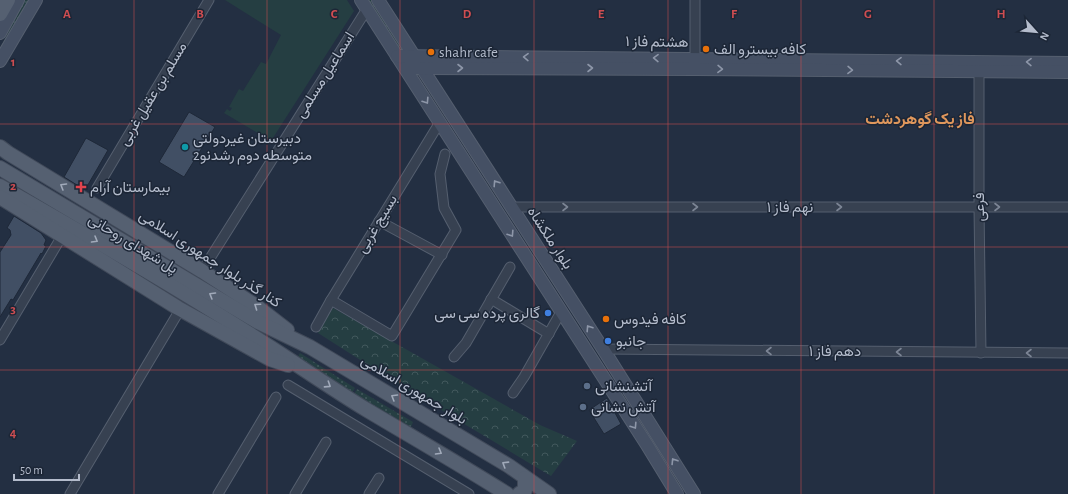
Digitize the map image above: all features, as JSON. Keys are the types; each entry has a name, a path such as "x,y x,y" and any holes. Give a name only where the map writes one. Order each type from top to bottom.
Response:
{"main road":[{"path":"0,14 8,0"},
{"path":"0,33 18,0"},
{"path":"0,61 36,0"},
{"name":"بلوار ملکشاه","path":"378,0 512,207 694,494"},
{"name":"بلوار ملکشاه","path":"364,4 677,494"},
{"name":"هشتم فاز ۱","path":"397,56 695,64 979,67 1068,72"},
{"name":"هشتم فاز ۱","path":"979,67 1068,63"},
{"name":"هشتم فاز ۱","path":"405,68 695,64"},
{"name":"کنار گذر بلوار جمهوری اسلامی","path":"3,150 202,271 256,306 310,347"},
{"name":"پل شهدای روحانی","path":"0,168 258,322"},
{"name":"پل شهدای روحانی","path":"0,186 102,244 248,333 304,370"},
{"path":"0,197 178,308 270,359 304,370 367,410 463,466 507,494"},
{"name":"بلوار جمهوری اسلامی","path":"258,322 310,347 509,466 549,494"},
{"path":"621,405 628,407 630,406 634,398"},
{"path":"647,445 646,440 648,434 656,434"},
{"path":"519,494 525,490 525,478"}],"street":[{"name":"مسلم بن عقیل غربی","path":"97,188 209,0"},
{"path":"695,0 695,64"},
{"name":"اسماعیل مسلمی","path":"207,263 364,4"},
{"name":"فرعی","path":"979,67 981,353"},
{"name":"بسیج غربی","path":"316,327 440,122"},
{"path":"331,300 392,336 456,230 444,208 440,174 445,154"},
{"name":"نهم فاز ۱","path":"512,207 1068,207"},
{"path":"379,221 442,255"},
{"path":"0,340 62,236"},
{"path":"454,357 466,343 510,267"},
{"path":"491,299 549,334"},
{"path":"513,393 562,312"},
{"path":"70,494 178,313"},
{"name":"دهم فاز ۱","path":"603,350 1068,353"},
{"path":"288,385 469,494"},
{"path":"218,494 276,397"},
{"path":"295,494 326,442"},
{"path":"369,494 379,478"}],"green space":[{"path":"24,0 29,0 4,47 1,47"},
{"path":"225,0 347,0 354,11 271,141 224,113 227,109 230,111 232,108 229,107 239,89 243,91 261,62 266,64 281,35"},
{"path":"365,0 374,0 406,51 400,52"},
{"path":"333,308 540,425 577,441 551,476 405,388 318,333"},
{"path":"300,353 355,388 352,393 297,358"},
{"path":"357,389 413,422 411,427 354,394"}],"building":[{"name":"دبیرستان غیردولتی متوسطه دوم رشدنو2","path":"189,112 215,127 184,177 159,162"},
{"path":"86,138 108,150 85,190 64,177"},
{"path":"14,216 41,233 46,240 44,245 46,246 13,300 11,299 0,317 0,252 11,235 10,230 7,228"},
{"path":"607,398 621,424 604,434 589,410"}],"place":[{"name":"کافه بیسترو الف","path":"706,49"},
{"name":"shahr cafe","path":"431,52"},
{"name":"دبیرستان غیردولتی متوسطه دوم رشدنو2","path":"185,147"},
{"name":"بیمارستان آرام","path":"81,187"},
{"name":"گالری پرده سی سی","path":"548,313"},
{"name":"كافه فيدوس","path":"606,319"},
{"name":"جانبو","path":"608,341"},
{"name":"آتشنشانی","path":"587,386"},
{"name":"آتش نشانی","path":"583,407"}],"district":[{"name":"فاز یک گوهردشت","path":"920,119"}]}
